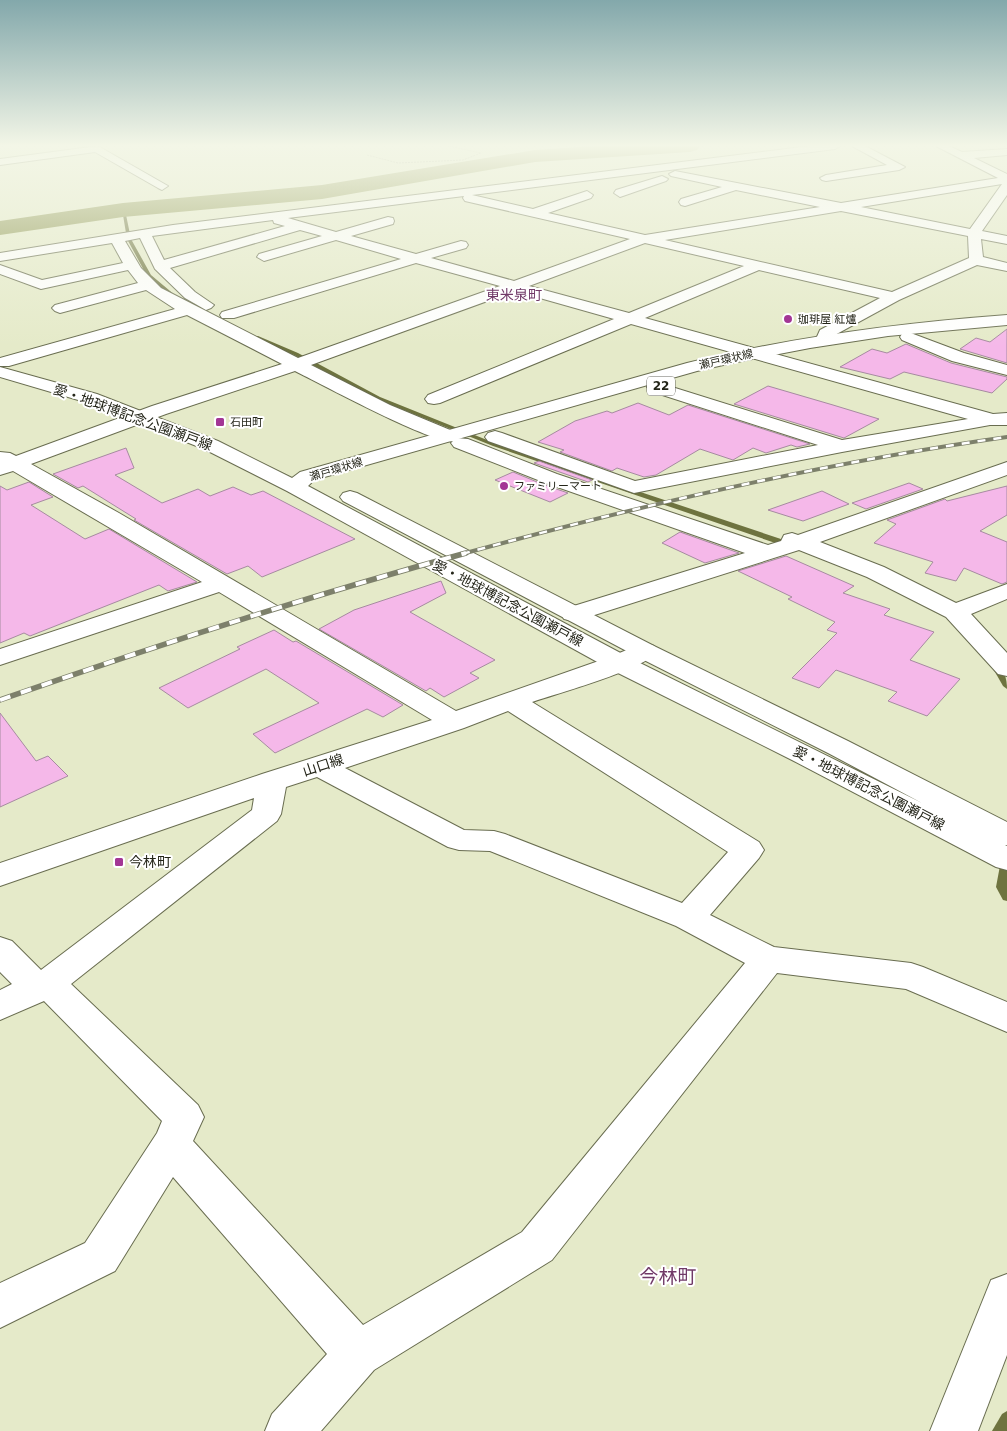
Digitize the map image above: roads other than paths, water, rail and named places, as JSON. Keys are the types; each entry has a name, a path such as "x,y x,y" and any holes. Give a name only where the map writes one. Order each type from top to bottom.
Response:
{"street":[{"path":"0,257 129,235 301,213"},
{"path":"534,213 894,297"},
{"path":"5,462 139,418 300,356 322,356 644,239 801,213"},
{"path":"874,213 1007,240"},
{"path":"976,260 974,233 990,213"},
{"path":"267,217 628,319 1000,420"},
{"path":"264,257 388,221"},
{"path":"160,266 300,226"},
{"path":"129,235 131,265 139,277 154,290 188,310 300,356 384,409 550,478 768,552"},
{"path":"129,235 190,295 228,316 262,330"},
{"path":"228,316 461,245"},
{"path":"824,339 826,333 894,297 976,260 1007,266"},
{"path":"0,269 41,286 131,265"},
{"path":"434,399 758,265"},
{"path":"60,308 149,285"},
{"path":"1,365 188,310"},
{"name":"瀬戸環状線","path":"308,482 455,440 693,367 753,352 824,339 928,325 1007,320"},
{"name":"瀬戸環状線","path":"455,440 491,436 710,371 772,358 856,342 1007,329"},
{"path":"908,337 958,358 1007,370"},
{"name":"愛・地球博記念公園瀬戸線","path":"1,365 99,388 202,426 308,482 838,747 1007,836"},
{"name":"愛・地球博記念公園瀬戸線","path":"1,365 308,482 619,663 1007,859"},
{"path":"656,388 842,446"},
{"path":"634,487 842,446 1000,420"},
{"path":"491,436 869,568 915,589 955,612 1007,668"},
{"path":"5,462 111,518 454,722"},
{"path":"573,614 798,542 1007,468"},
{"path":"0,657 220,584"},
{"path":"955,612 1007,591"},
{"name":"山口線","path":"0,875 272,781 454,722 619,663 645,651"},
{"path":"511,701 748,850 688,918"},
{"path":"320,767 459,840 494,841 688,918 768,959 911,976 1007,1018"},
{"path":"0,1006 42,985 266,814 272,781"},
{"path":"0,950 42,985 184,1117 171,1145 100,1257 0,1306"},
{"path":"289,1431 358,1354 537,1246 768,959"},
{"path":"171,1145 358,1354"},
{"path":"954,1431 1007,1295"}],"waterway":[{"path":"0,228 104,213"},
{"path":"124,213 129,239 149,276 174,297"},
{"path":"256,337 296,354 378,398 495,445 790,545"},
{"path":"995,665 1007,686"},
{"path":"1007,855 1001,887 1007,897"},
{"path":"1000,1431 1007,1419"}],"railway":[{"path":"462,554 665,502 733,487 869,459 1007,437"},
{"path":"0,700 232,622 466,553"}],"place":[{"name":"珈琲屋 紅爐","path":"788,319"},
{"name":"石田町","path":"220,422"},
{"name":"ファミリーマート","path":"504,486"},
{"name":"今林町","path":"119,862"}],"district":[{"name":"東米泉町","path":"514,295"},
{"name":"今林町","path":"668,1276"}]}
